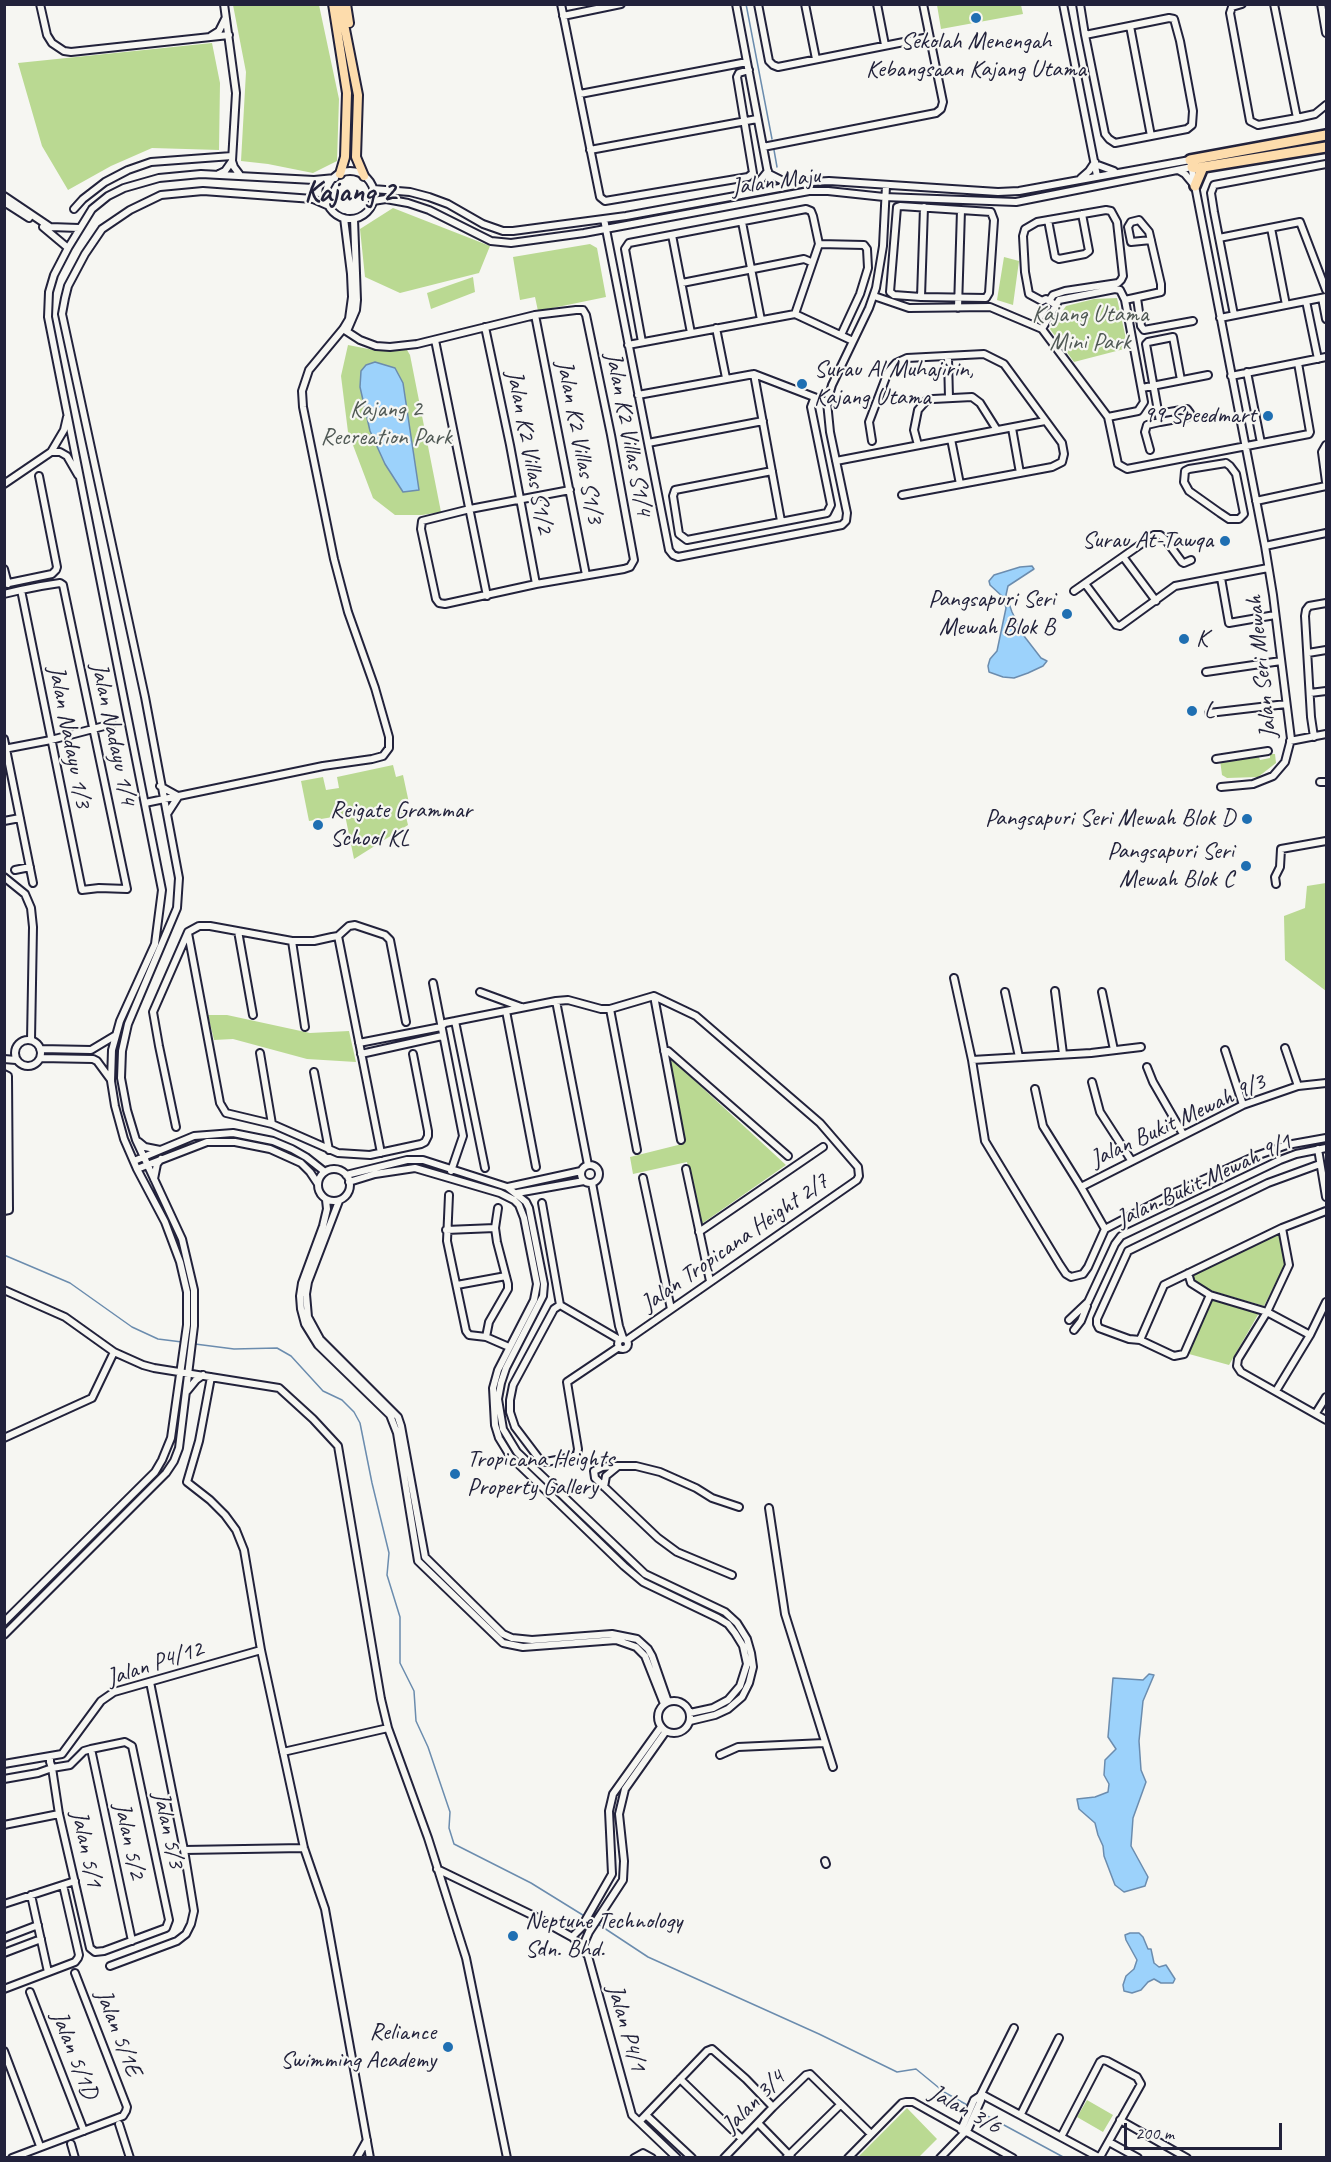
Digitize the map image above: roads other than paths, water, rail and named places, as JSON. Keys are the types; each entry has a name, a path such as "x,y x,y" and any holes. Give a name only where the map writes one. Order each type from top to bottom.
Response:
{"highway":[{"path":"1191,163 1247,144 1326,129"},
{"path":"1212,156 1326,135"},
{"path":"1191,163 1326,141"},
{"path":"1191,163 1203,166 1326,147"},
{"path":"1196,186 1203,166"}],"main road":[{"path":"331,4 347,93 345,157 337,176"},
{"path":"340,4 358,95"},
{"path":"346,4 357,71 356,158 364,176"}],"street":[{"path":"40,4 47,35 52,43 64,51 229,35"},
{"path":"224,4 236,93 232,159 240,175"},
{"path":"561,4 602,199 610,201 711,184 748,177 753,173 737,77 749,70"},
{"path":"736,4 771,189"},
{"path":"758,4 770,61 778,67 929,37"},
{"path":"805,4 816,59"},
{"path":"877,4 885,45"},
{"path":"763,147 936,113 941,109 943,102 923,4"},
{"path":"1063,4 1097,176"},
{"path":"1080,4 1085,35 1105,134 1115,143 1187,129 1192,125 1193,111 1176,23 1169,18 1085,35"},
{"path":"1242,4 1231,9 1230,13 1251,121 1258,125 1297,118 1315,114 1326,105"},
{"path":"1274,4 1297,118"},
{"path":"1321,4 1326,33"},
{"path":"563,16 616,5"},
{"path":"210,37 219,31 226,17"},
{"path":"1130,26 1151,136"},
{"path":"580,93 747,62"},
{"path":"590,150 757,119"},
{"path":"219,174 225,171 232,159"},
{"path":"74,209 105,182 128,170 151,162 232,159"},
{"path":"1095,163 1118,172"},
{"path":"1078,180 1095,163"},
{"name":"Jalan Maju","path":"373,201 386,199 408,203 429,210 491,241 511,243 606,229 793,194 828,191 885,197 1016,202 1178,170 1191,163"},
{"name":"Jalan Maju","path":"373,189 410,192 429,197 448,204 483,224 503,231 604,219 793,185 829,181 885,186 1019,191 1118,172 1191,163"},
{"name":"Jalan Seri Mewah","path":"1191,163 1265,546 1290,741 1285,762 1273,776 1253,784 1221,787"},
{"path":"1234,315 1211,193 1214,185 1326,164"},
{"path":"1178,170 1196,186"},
{"path":"4,1635 166,1473 174,1461 179,1448 186,1393 188,1372 186,1359 191,1326 194,1290 188,1260 174,1219 136,1140 121,1078 122,1051 128,1024 179,900 179,878 145,697 62,314 68,286 102,229 130,210 161,195 202,191 313,199 344,218 354,219 368,211 373,201 373,189 364,176 356,172 314,180 201,174 159,178 124,188 108,196 92,209 80,228 51,284 47,310 160,875 162,906 155,944 120,1021 112,1051 111,1081 124,1139 165,1221 180,1262 187,1292 191,1326"},
{"path":"768,172 774,179 793,185"},
{"path":"750,193 768,172"},
{"path":"329,207 327,191 337,176"},
{"path":"1097,176 1112,183"},
{"path":"1081,190 1097,176"},
{"path":"604,219 669,550 678,557 842,525 846,521 847,513 827,402 832,385 874,296 882,254 885,186"},
{"path":"771,189 793,194"},
{"path":"756,202 771,189"},
{"path":"4,196 50,227 80,228"},
{"path":"877,196 884,206"},
{"path":"884,206 898,197"},
{"path":"4,202 51,232 68,248"},
{"path":"897,207 961,210 991,212 994,220 989,294 986,298 921,297 894,295 890,292 897,207"},
{"path":"921,297 924,207"},
{"path":"642,342 625,249 629,243 806,209 813,216 819,244 795,314"},
{"path":"957,308 961,210"},
{"path":"1045,301 1065,291 1118,283 1123,276 1114,214 1106,210 1029,225 1023,236 1029,294 1054,308"},
{"path":"1048,220 1054,257 1059,259 1085,254 1089,251 1082,214"},
{"path":"344,218 352,297 348,332"},
{"path":"145,803 323,766 372,759 383,756 389,748 389,737 375,688 348,612 334,559 303,407 302,391 309,370 336,338 348,332 352,323 357,300 354,219"},
{"path":"742,222 761,320"},
{"path":"1219,238 1300,222 1326,290"},
{"path":"1271,228 1287,305"},
{"path":"672,235 691,333"},
{"path":"1125,300 1161,292 1151,240"},
{"path":"819,244 864,245 867,249 868,268 860,294 841,335"},
{"path":"682,283 804,259 812,262"},
{"path":"1042,329 1059,300 1120,290 1125,300 1144,402 1138,411 1108,417"},
{"path":"874,296 909,308 990,307 1042,329 1108,417 1118,464 1127,470 1310,432 1298,363"},
{"path":"1220,318 1324,297 1326,319"},
{"path":"1137,298 1141,326 1144,330 1193,321"},
{"path":"1306,301 1318,359"},
{"name":"Jalan K2 Villas S1/4","path":"535,315 583,310 586,315 611,435 634,560 630,567 586,576"},
{"path":"628,345 795,314 853,341"},
{"path":"348,332 376,346 390,347 417,344 535,315"},
{"name":"Jalan K2 Villas S1/3","path":"535,315 586,576"},
{"name":"Jalan K2 Villas S1/2","path":"485,327 536,584"},
{"path":"716,328 726,378"},
{"path":"336,338 348,332"},
{"path":"1160,422 1146,348 1148,342 1173,337 1182,380"},
{"path":"435,340 487,596"},
{"path":"872,441 869,422 888,372 896,363 907,358 948,358 984,354 1004,363 1062,443 1065,454 1062,462 1052,467 902,495"},
{"path":"1231,375 1326,357"},
{"path":"948,358 949,398"},
{"path":"1247,372 1261,443"},
{"path":"638,395 753,374 827,402"},
{"path":"753,374 782,521"},
{"path":"1142,388 1208,375"},
{"path":"918,445 914,429 918,410 926,401 972,397 976,399 997,430"},
{"path":"772,471 675,490 673,496 679,534 687,540 827,513 831,505 811,407 814,399"},
{"path":"1150,450 1145,432 1146,425 1188,417 1190,413 1187,409 1158,414"},
{"path":"4,484 51,452 64,430 68,414"},
{"path":"648,443 763,421"},
{"path":"836,461 1045,421"},
{"path":"1012,428 1020,473"},
{"path":"951,439 960,484"},
{"path":"1241,497 1255,497 1326,484 1325,447"},
{"path":"51,452 60,452 67,456 81,480"},
{"path":"1226,463 1236,474 1241,497 1244,514 1239,519 1229,519 1189,491 1184,482 1185,471 1226,463"},
{"path":"4,569 6,584 52,574 57,567 39,476"},
{"path":"570,490 470,509 422,521 421,530 436,599 440,603 445,604 536,584 586,576"},
{"path":"1265,546 1326,533"},
{"path":"1074,591 1086,585 1154,535 1160,535 1182,562 1191,560"},
{"path":"1124,558 1156,601"},
{"path":"1086,585 1116,625 1120,626 1175,586 1268,568"},
{"path":"1221,578 1229,623 1275,615"},
{"name":"Jalan Nadayu 1/4","path":"21,590 60,583 63,585 127,889 82,890"},
{"path":"4,594 21,590"},
{"name":"Jalan Nadayu 1/3","path":"21,590 82,890"},
{"path":"1314,737 1306,610 1309,606 1326,603"},
{"path":"1308,653 1326,650"},
{"path":"1206,672 1281,661"},
{"path":"1310,693 1326,691"},
{"path":"1209,713 1286,704"},
{"path":"5,749 112,724"},
{"path":"1290,741 1326,735"},
{"path":"4,739 33,883"},
{"path":"1216,759 1268,751"},
{"path":"160,786 179,796"},
{"path":"166,814 179,796"},
{"path":"4,821 20,818"},
{"path":"1276,884 1275,877 1280,867 1281,849 1326,841"},
{"path":"15,870 30,867"},
{"path":"4,878 25,894 31,908 33,927 31,1040 40,1049 91,1050 116,1035"},
{"path":"176,1126 153,1012 188,932 199,926 292,941 314,941 338,936 349,926 355,925 388,937 406,1022"},
{"path":"188,932 221,1107 226,1113 273,1124 328,1150 359,1156 421,1144 428,1136 413,1054"},
{"path":"238,932 254,1015"},
{"path":"338,936 381,1153"},
{"path":"292,941 305,1027"},
{"path":"181,946 186,944 190,949"},
{"path":"954,978 972,1060 985,1141 1066,1274 1071,1277 1078,1277 1088,1267 1105,1229 1174,1193 1253,1157 1287,1145 1326,1137"},
{"path":"433,983 463,1136 449,1177"},
{"path":"1055,991 1063,1054"},
{"path":"480,992 522,1008"},
{"path":"1005,992 1019,1058"},
{"path":"1102,992 1114,1050"},
{"path":"358,1043 556,1001 568,1000 601,1009 610,1009 654,996 681,1140"},
{"name":"Jalan Tropicana Height 2/7","path":"557,1307 513,1385 510,1400 510,1412 515,1427 540,1460 546,1462 577,1454 567,1382 622,1341 857,1180 858,1167 820,1123 696,1016 654,996"},
{"path":"556,1001 588,1165"},
{"path":"610,1009 637,1150"},
{"path":"506,1011 536,1167"},
{"path":"455,1021 485,1168"},
{"path":"410,1033 411,1043"},
{"path":"361,1054 442,1036"},
{"path":"31,1040 22,1041 15,1051 16,1060 22,1066 31,1066 40,1058 93,1059 97,1061 111,1081"},
{"path":"972,1060 1141,1047"},
{"path":"1285,1048 1298,1086"},
{"path":"40,1049 40,1058"},
{"path":"1225,1050 1243,1106"},
{"path":"4,1051 15,1051"},
{"path":"664,1051 668,1052 788,1156"},
{"path":"260,1053 273,1124"},
{"path":"4,1059 16,1060"},
{"path":"1147,1067 1153,1082 1183,1134"},
{"path":"314,1072 328,1150"},
{"path":"4,1074 8,1076 9,1199 9,1210 4,1211"},
{"path":"1092,1082 1100,1112 1131,1160"},
{"name":"Jalan Bukit Mewah 9/3","path":"1081,1187 1243,1106 1298,1086 1326,1083"},
{"path":"1035,1089 1043,1126 1105,1229"},
{"path":"134,1161 194,1136 233,1133 273,1141 292,1149 325,1172"},
{"path":"136,1140 145,1147 160,1150"},
{"path":"137,1169 207,1142 244,1143 270,1149 301,1164 318,1184 321,1196 326,1200 339,1201"},
{"path":"699,1232 823,1147"},
{"name":"Jalan Bukit Mewah 9/1","path":"1069,1320 1088,1302 1114,1244 1121,1236 1280,1160 1326,1148"},
{"path":"1318,1149 1326,1197"},
{"path":"154,1179 156,1164 161,1158"},
{"path":"348,1179 407,1160 423,1160 507,1187 517,1193 529,1208"},
{"path":"1210,1294 1184,1354 1174,1356 1140,1340 1129,1339 1100,1328 1097,1324 1097,1319 1128,1251 1268,1183 1320,1164"},
{"path":"507,1187 581,1171 588,1165"},
{"path":"500,1193 517,1193 584,1181 592,1183 597,1180 599,1172 596,1167 588,1165"},
{"path":"348,1179 415,1168 500,1193 514,1200 522,1211 537,1284 534,1300 498,1370 492,1388 495,1425 499,1438 510,1456 643,1582 728,1624 743,1646 747,1664 740,1686 728,1700 713,1708 690,1713"},
{"path":"318,1184 325,1172 336,1169 348,1179 349,1190 339,1201 308,1281 306,1294 308,1317 320,1339 398,1417 402,1426 425,1557 503,1634 512,1638 532,1640 612,1634 637,1639 652,1656 666,1703"},
{"path":"686,1170 710,1281"},
{"path":"581,1171 584,1181"},
{"path":"643,1178 671,1309"},
{"path":"592,1183 622,1341"},
{"path":"534,1190 528,1196 529,1208 544,1284 543,1296 506,1368 501,1383 498,1399 503,1429 517,1452 645,1574 725,1612 737,1623 747,1639 751,1653 753,1667 749,1683 742,1697 729,1709 690,1721"},
{"path":"449,1195 446,1230 466,1331 469,1335 486,1337 509,1347"},
{"path":"326,1200 327,1209 323,1226 300,1296 301,1309 305,1324 318,1345 390,1415 397,1433 418,1561 503,1642 522,1647 616,1640 636,1647 645,1656 666,1703"},
{"path":"542,1203 557,1307 622,1341"},
{"path":"486,1337 489,1323 507,1289 495,1228 498,1208"},
{"path":"1140,1340 1164,1285 1282,1228 1326,1211"},
{"path":"446,1230 495,1228"},
{"path":"1282,1228 1289,1265 1267,1312 1238,1359 1237,1366 1241,1372 1326,1420"},
{"path":"1188,1273 1191,1283 1210,1294 1267,1312 1310,1335"},
{"path":"457,1285 506,1276"},
{"path":"4,1290 65,1317 114,1352 154,1368 279,1388 338,1446 381,1699 388,1728 466,1958 507,2157"},
{"path":"1074,1330 1081,1321 1088,1302"},
{"path":"1276,1390 1310,1335 1326,1302"},
{"path":"609,1333 619,1326"},
{"path":"4,1438 92,1398 114,1352"},
{"path":"4,1622 155,1472 168,1450 180,1371 186,1359"},
{"path":"186,1359 192,1368 202,1375"},
{"path":"186,1393 202,1375"},
{"path":"211,1377 199,1441 187,1482 225,1515 236,1530 244,1550 261,1650 304,1848 325,1909 367,2140 368,2157"},
{"path":"1316,1413 1326,1397"},
{"path":"604,1487 606,1476 618,1466"},
{"path":"732,1575 677,1552 658,1538 595,1478 594,1471 602,1467 636,1466 660,1472 712,1498 739,1507"},
{"path":"769,1508 785,1614 832,1767"},
{"name":"Jalan P4/12","path":"50,1757 67,1750 101,1701 114,1692 261,1650"},
{"path":"110,1966 177,1941 186,1934 194,1911 150,1682"},
{"path":"673,1701 684,1704 690,1713 687,1728 675,1734 663,1729 658,1714 666,1703 673,1701"},
{"path":"283,1752 388,1728"},
{"path":"572,1937 581,1928 612,1874 609,1811 613,1794 663,1729"},
{"path":"582,1948 589,1932 623,1880 621,1800 625,1789 663,1729"},
{"name":"Jalan 5/3","path":"4,1779 70,1765 84,1751 90,1749 125,1742 132,1746 170,1920 166,1928 104,1951 95,1952 90,1948"},
{"path":"720,1755 738,1747 824,1743"},
{"name":"Jalan 5/2","path":"90,1749 132,1941"},
{"path":"4,1764 50,1757"},
{"name":"Jalan 5/1","path":"50,1757 60,1814 90,1948"},
{"path":"4,1825 60,1814"},
{"path":"184,1850 304,1848"},
{"name":"Jalan P4/1","path":"437,1869 534,1916 572,1937 582,1948 588,1956 632,2115 677,2157"},
{"path":"4,1904 75,1881"},
{"path":"4,1989 75,1962 79,1955 63,1885"},
{"path":"31,1895 48,1972"},
{"path":"4,1938 38,1925"},
{"path":"4,1953 41,1939"},
{"name":"Jalan 5/1E","path":"75,1973 127,2107 123,2116 84,2131"},
{"name":"Jalan 5/1D","path":"30,1992 84,2131"},
{"path":"940,2157 964,2129 1014,2028"},
{"path":"1021,2114 1059,2038"},
{"path":"640,2121 707,2051 712,2049 773,2107"},
{"path":"4,2051 40,2146"},
{"path":"979,2098 1021,2114 1061,2137 1100,2157 1141,2084 1140,2079 1107,2061 1100,2062 1061,2137"},
{"name":"Jalan 3/4","path":"724,2157 773,2107 810,2074 840,2105"},
{"path":"680,2079 742,2139"},
{"name":"Jalan 3/6","path":"848,2157 902,2103 906,2102 913,2102 964,2129 1000,2155 1013,2157"},
{"path":"758,2123 789,2156 840,2105 871,2134"},
{"path":"646,2115 692,2157"},
{"path":"1120,2121 1187,2157"},
{"path":"119,2124 130,2157"},
{"path":"12,2157 84,2131"},
{"path":"357,2157 367,2140"},
{"path":"1109,2142 1138,2157"},
{"path":"71,2144 75,2157"},
{"path":"634,2157 643,2153 652,2157"}],"water":[{"path":"375,362 395,368 403,383 419,490 403,492 385,464 370,431 360,387 361,371 366,365"},
{"path":"1032,566 1034,569 1008,586 1006,595 1024,636 1041,658 1047,661 1043,666 1028,673 1014,678 1003,677 989,672 988,666 990,659 997,651 1006,608 1003,597 990,585 989,581 994,575"},
{"path":"1149,1674 1154,1675 1143,1701 1139,1741 1141,1770 1146,1782 1133,1818 1131,1846 1148,1877 1145,1886 1124,1892 1115,1885 1095,1823 1079,1809 1077,1799 1095,1797 1108,1792 1109,1784 1104,1775 1105,1760 1116,1749 1108,1737 1113,1678 1143,1680"},
{"path":"1139,1933 1143,1937 1148,1949 1151,1949 1154,1963 1159,1967 1166,1965 1175,1979 1173,1983 1161,1983 1154,1979 1141,1990 1132,1993 1124,1991 1126,1976 1134,1969 1137,1960 1126,1940 1125,1935"}],"waterway":[{"path":"746,4 772,139"},
{"path":"774,150 777,167"},
{"path":"4,1255 70,1283 132,1327 158,1339 182,1342"},
{"path":"195,1344 234,1349 277,1348 291,1356 323,1391 342,1400 354,1412 360,1423 389,1553 387,1575 400,1617 400,1663 414,1691 416,1721 428,1747 450,1812 449,1828 454,1844 531,1883 586,1917"},
{"path":"598,1924 648,1957 897,2072 916,2069 944,2092 969,2106"},
{"path":"978,2111 1065,2158"}],"place":[{"name":"Sekolah Menengah Kebangsaan Kajang Utama","path":"976,18"},
{"name":"Surau Al Muhajirin, Kajang Utama","path":"802,384"},
{"name":"99 Speedmart","path":"1268,416"},
{"name":"Surau At-Tawqa","path":"1225,541"},
{"name":"Pangsapuri Seri Mewah Blok B","path":"1067,614"},
{"name":"K","path":"1184,639"},
{"name":"L","path":"1192,711"},
{"name":"Pangsapuri Seri Mewah Blok D","path":"1247,819"},
{"name":"Reigate Grammar School KL","path":"318,825"},
{"name":"Pangsapuri Seri Mewah Blok C","path":"1246,866"},
{"name":"Tropicana Heights Property Gallery","path":"455,1474"},
{"name":"Neptune Technology Sdn. Bhd.","path":"513,1936"},
{"name":"Reliance Swimming Academy","path":"448,2047"}],"district":[{"name":"Kajang 2","path":"350,193"}],"park label":[{"name":"Kajang Utama Mini Park","path":"1090,329"},
{"name":"Kajang 2 Recreation Park","path":"386,424"}]}
